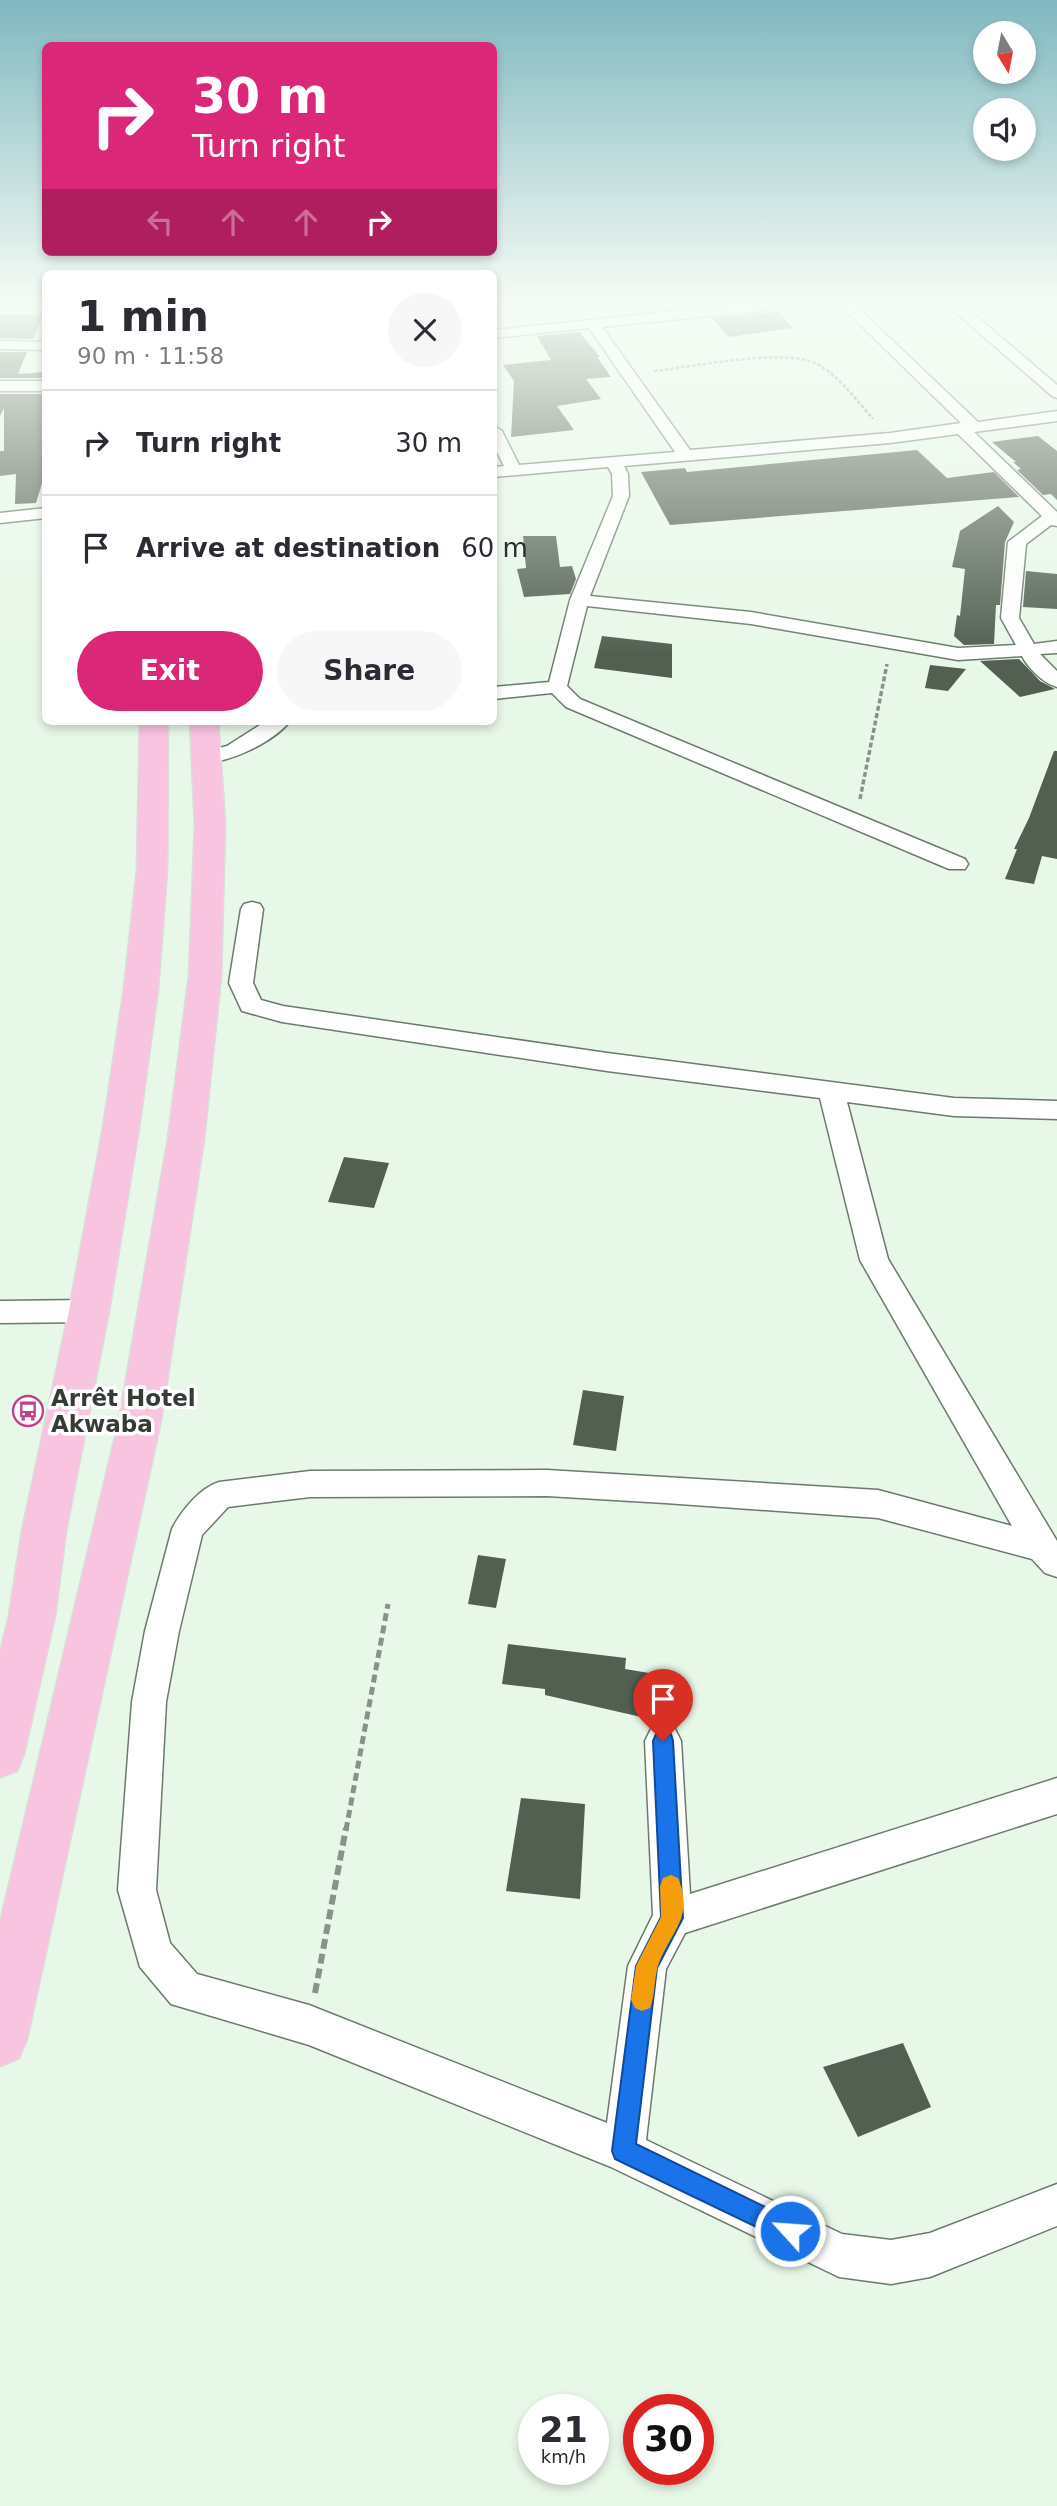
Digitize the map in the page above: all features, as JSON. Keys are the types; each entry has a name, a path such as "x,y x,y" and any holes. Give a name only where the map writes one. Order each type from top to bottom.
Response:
{"main road":[{"path":"0,1754 32,1616 46,1519 89,1311 121,1128 141,989 152,870 154,725"},
{"path":"0,2039 140,1420 183,1153 205,976 210,824 206,739"}],"street":[{"path":"659,420 686,456"},
{"path":"960,420 1054,519 1017,542 1010,618 1034,661 1057,681"},
{"path":"497,472 890,438 1025,420"},
{"path":"497,437 514,470"},
{"path":"557,687 579,600 621,496 620,474 613,461"},
{"path":"0,518 42,513"},
{"path":"579,600 751,618 958,654 1057,648"},
{"path":"497,693 557,687"},
{"path":"557,687 573,703 957,864"},
{"path":"206,739 234,751 274,725"},
{"path":"252,909 241,984 251,1006 282,1014 607,1062 954,1107 1057,1111"},
{"path":"831,1090 874,1260 1049,1556"},
{"path":"0,1312 89,1311"},
{"path":"1049,1556 878,1504 547,1483 310,1484 219,1494 188,1529 162,1630 149,1702 137,1890 154,1953 185,1990 309,2025 624,2151 839,2255 891,2262 930,2255 1057,2205"},
{"path":"624,2151 647,1966 672,1918 663,1741"},
{"path":"672,1918 1057,1797"}],"path":[{"path":"873,420 890,438"},
{"path":"854,821 882,698 890,642"},
{"path":"309,2025 388,1604"}],"building":[{"path":"4,420 42,420 42,483 36,503 15,504 16,474 0,476 0,451 4,451"},
{"path":"512,420 567,420 574,430 511,437"},
{"path":"1038,436 1057,451 1057,500 1051,494 1043,495 1017,470 1021,469 1013,462 1016,462 992,442"},
{"path":"917,450 947,478 994,472 1019,497 670,525 641,472 685,468 687,472"},
{"path":"998,506 1014,522 1005,542 1000,605 996,605 994,644 964,645 954,636 957,615 960,616 965,569 952,567 960,531"},
{"path":"523,536 556,536 560,567 572,566 576,579 570,594 524,597 517,569 526,568"},
{"path":"1026,571 1057,574 1057,609 1023,607"},
{"path":"602,636 672,644 672,678 594,668"},
{"path":"1019,659 1040,681 1055,689 1020,697 980,661"},
{"path":"930,665 966,669 948,691 925,688"},
{"path":"1054,751 1057,751 1057,859 1042,856 1034,884 1005,879 1017,849 1014,849 1029,818"},
{"path":"344,1157 389,1163 374,1208 328,1202"},
{"path":"583,1390 624,1396 616,1451 573,1445"},
{"path":"478,1555 506,1559 496,1608 468,1604"},
{"path":"508,1644 626,1658 625,1669 661,1675 663,1722 545,1695 545,1689 502,1684"},
{"path":"521,1798 585,1804 580,1899 506,1891"},
{"path":"903,2043 931,2107 858,2137 823,2067"}],"slow traffic":[{"path":"642,2000 647,1966 672,1918 671,1886"}],"place":[{"name":"Arrêt Hotel Akwaba","path":"28,1411"}],"route":[{"path":"663,1741 672,1918 647,1966 624,2151 790,2231"}]}
